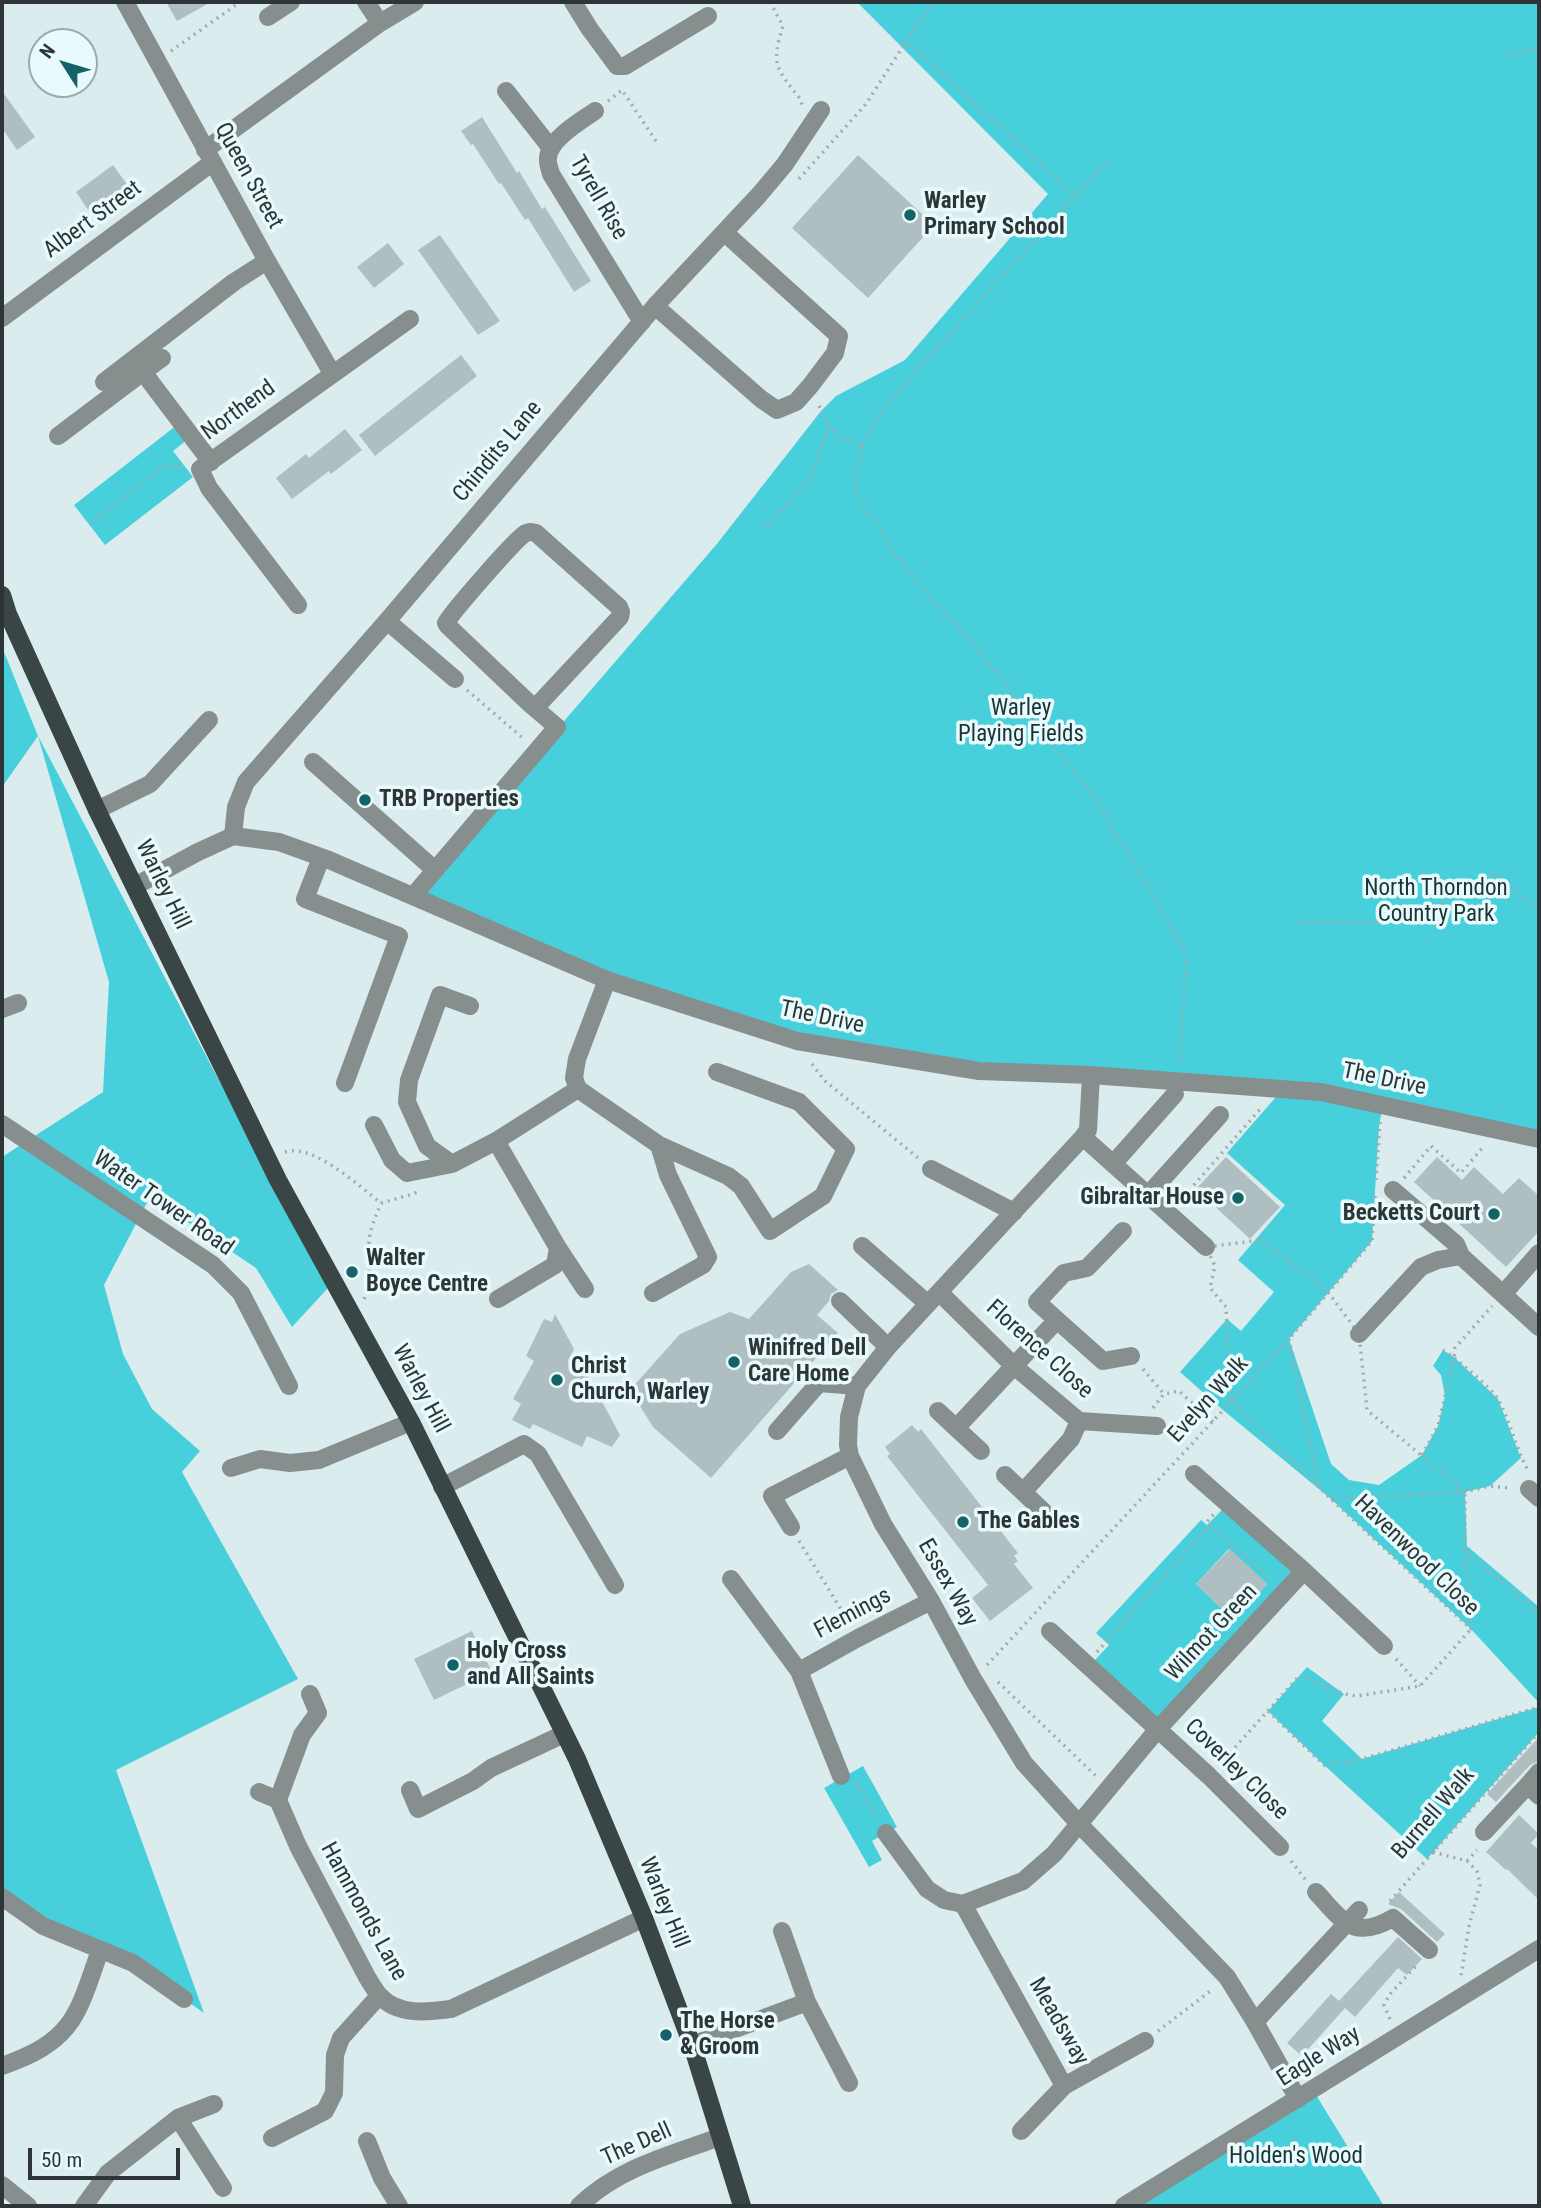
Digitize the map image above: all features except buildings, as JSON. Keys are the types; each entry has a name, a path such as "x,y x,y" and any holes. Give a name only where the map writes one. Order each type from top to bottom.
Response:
{"main road":[{"name":"Warley Hill","path":"2,596 5,611 97,810 268,1157 411,1422 565,1734 644,1918 692,2045 742,2206"}],"street":[{"name":"Queen Street","path":"125,2 267,261 332,373"},
{"path":"268,17 291,2"},
{"path":"366,2 380,23"},
{"name":"Albert Street","path":"2,318 380,23 415,2"},
{"path":"573,2 617,66 625,66 708,16"},
{"path":"506,92 550,147"},
{"name":"Chindits Lane","path":"233,836 236,807 246,782 655,306 759,195 785,164 821,110"},
{"name":"Tyrell Rise","path":"595,111 565,132 550,147 547,159 551,174 642,322"},
{"path":"655,306 761,399 778,410 796,402 835,353 839,336 725,233"},
{"path":"104,382 234,282 267,261"},
{"name":"Northend","path":"298,605 209,488 205,466 410,319"},
{"path":"58,436 162,358"},
{"path":"143,372 205,466"},
{"path":"413,896 557,727 535,709 446,623 500,559 530,531 536,533 619,607 621,612 620,617 535,709"},
{"path":"387,621 455,680"},
{"path":"97,810 150,784 209,720"},
{"path":"313,762 435,870"},
{"path":"135,886 233,836"},
{"name":"The Drive","path":"233,836 279,842 329,860 607,980 797,1041 979,1070 1091,1075 1176,1088 1278,1088 1321,1092 1539,1139"},
{"path":"321,858 305,898 399,936 345,1083"},
{"path":"607,980 577,1059 574,1078 578,1088 659,1144 728,1176 741,1186 770,1231 823,1196 846,1149 799,1102 717,1072"},
{"path":"452,1164 427,1146 407,1102 409,1080 440,995 470,1006"},
{"path":"1091,1075 1088,1130 1083,1137 1206,1247"},
{"path":"373,1125 392,1160 407,1173 452,1164 496,1141 578,1088"},
{"path":"1113,1164 1176,1088"},
{"path":"1148,1195 1220,1115"},
{"name":"Water Tower Road","path":"2,1124 213,1265 241,1293 289,1387"},
{"name":"Essex Way","path":"1083,1137 888,1347 857,1386 849,1417 850,1456 883,1524 979,1673 1024,1763 1227,1978 1298,2099"},
{"path":"496,1141 585,1289"},
{"path":"653,1293 703,1265 708,1257 667,1175 659,1144"},
{"path":"931,1169 1014,1212"},
{"path":"1393,1190 1456,1244 1461,1256 1539,1327"},
{"path":"1123,1231 1087,1268 1064,1273 1037,1302 1103,1361 1131,1356"},
{"name":"Florence Close","path":"862,1246 934,1298 1079,1421 1157,1426"},
{"path":"498,1299 555,1265 558,1248"},
{"path":"1504,1293 1539,1253"},
{"path":"1359,1334 1422,1267 1438,1259 1461,1256"},
{"path":"840,1301 888,1347"},
{"path":"956,1428 1057,1320"},
{"path":"777,1431 819,1383 857,1386"},
{"path":"938,1411 981,1451"},
{"path":"1023,1492 1071,1439 1079,1421"},
{"path":"231,1468 260,1459 290,1463 319,1460 411,1422"},
{"path":"442,1488 524,1444 538,1454 615,1585"},
{"path":"791,1527 772,1496 850,1456"},
{"path":"1194,1474 1384,1646"},
{"path":"1005,1475 1043,1511"},
{"name":"Wilmot Green","path":"1080,1825 1158,1729 1304,1571"},
{"path":"731,1579 799,1671 841,1776"},
{"name":"Flemings","path":"799,1671 931,1601"},
{"path":"1050,1631 1158,1729"},
{"path":"259,1792 278,1800 302,1735 318,1713 310,1694"},
{"name":"Coverley Close","path":"1158,1729 1280,1847"},
{"path":"410,1790 418,1809 473,1781 491,1768 565,1734"},
{"path":"1484,1832 1536,1785"},
{"name":"Hammonds Lane","path":"278,1800 298,1846 367,1977 379,1996 404,2010 429,2012 451,2009 644,1918"},
{"path":"886,1833 927,1889 944,1900 963,1904 1023,1881 1055,1854 1080,1825"},
{"path":"1316,1892 1346,1924 1365,1928 1378,1927 1394,1918 1429,1950"},
{"path":"2,1897 43,1926 134,1963 184,1999"},
{"name":"Meadsway","path":"963,1904 1064,2086 1145,2041"},
{"path":"1255,2022 1359,1910"},
{"path":"782,1931 807,2002 849,2083"},
{"name":"Eagle Way","path":"1124,2206 1539,1949"},
{"path":"2,2066 32,2056 57,2039 74,2019 100,1950"},
{"path":"272,2138 325,2110 334,2094 335,2055 341,2038 379,1996"},
{"path":"692,2045 807,2002"},
{"path":"1021,2131 1064,2086"},
{"path":"84,2206 108,2173 178,2119 214,2104"},
{"path":"178,2119 223,2188"},
{"name":"The Dell","path":"579,2206 590,2195 635,2167 720,2137"},
{"path":"367,2141 382,2178 399,2206"},
{"path":"2,2185 28,2206"}],"path":[{"path":"156,62 240,2"},
{"path":"771,2 783,26 777,44 777,68 801,100 806,131"},
{"path":"797,181 866,104 934,2"},
{"path":"906,41 1074,194"},
{"path":"1507,55 1539,49"},
{"path":"595,111 622,90 658,144"},
{"path":"1109,159 893,397 862,445 854,490 892,550 922,588 974,645 1088,790 1154,897 1187,957 1176,1088"},
{"path":"816,379 830,394 818,407 829,425 839,437 862,445"},
{"path":"767,528 812,475 829,425"},
{"path":"92,522 167,465 205,466"},
{"path":"455,680 537,750"},
{"path":"1299,922 1395,921 1420,916 1495,872 1539,911"},
{"path":"797,1041 825,1081 931,1169"},
{"path":"1169,1213 1278,1088"},
{"name":"Evelyn Walk","path":"979,1673 1289,1339 1372,1241 1379,1126 1383,1104"},
{"path":"1393,1190 1431,1146 1461,1173 1499,1129"},
{"path":"268,1157 294,1149 324,1161 381,1203"},
{"path":"381,1203 422,1189"},
{"path":"353,1315 366,1297 371,1270 369,1243 381,1203"},
{"path":"1231,1401 1226,1307 1210,1288 1215,1266 1206,1247 1262,1240 1328,1292 1359,1334 1367,1410 1465,1492 1465,1550 1471,1629"},
{"path":"1422,1455 1438,1426 1455,1348 1504,1293"},
{"path":"1289,1339 1319,1485 1331,1499 1465,1492 1490,1486 1533,1487 1498,1399 1443,1350"},
{"path":"1131,1356 1164,1394"},
{"path":"1139,1425 1164,1394 1178,1391 1213,1422"},
{"name":"Havenwood Close","path":"1231,1401 1331,1499 1471,1629 1420,1686"},
{"path":"1226,1501 1207,1522 1284,1592"},
{"path":"1087,1664 1210,1525"},
{"path":"791,1527 858,1638"},
{"path":"1465,1550 1539,1614"},
{"path":"1384,1646 1420,1686"},
{"path":"979,1673 1109,1789"},
{"path":"1209,1776 1300,1675 1344,1694 1357,1696 1420,1686"},
{"name":"Burnell Walk","path":"1268,1710 1324,1765 1362,1759 1539,1707"},
{"name":"Burnell Walk","path":"1386,1905 1539,1732"},
{"path":"841,1776 851,1773 886,1833"},
{"path":"1280,1847 1316,1892"},
{"path":"1433,1852 1466,1861 1477,1871 1480,1885 1469,1926 1459,1999"},
{"path":"1396,2038 1384,2005 1390,1994 1429,1950"},
{"path":"1145,2041 1227,1978"}],"green space":[{"name":"Warley Playing Fields","path":"859,2 1539,2 1539,1131 1383,1104 1379,1126 1372,1241 1289,1339 1331,1464 1349,1480 1379,1485 1422,1455 1438,1426 1445,1396 1441,1375 1433,1366 1443,1350 1498,1399 1521,1458 1490,1486 1465,1492 1467,1546 1539,1607 1539,1703 1471,1629 1331,1499 1180,1372 1227,1319 1241,1331 1274,1292 1238,1260 1285,1205 1227,1153 1283,1089 1091,1075 797,1041 606,980 413,896 716,545 821,411 836,396 905,360 1048,194"},
{"path":"177,425 188,439 173,451 193,477 105,545 74,505"},
{"path":"2,647 38,736 2,787"},
{"path":"38,736 328,1288 292,1327 256,1268 150,1197 104,1285 123,1354 152,1409 200,1451 182,1472 298,1679 116,1770 204,2013 184,1999 2,1897 2,1157 103,1092 109,982"},
{"path":"1223,1509 1295,1569 1157,1718 1095,1660 1109,1645 1096,1633 1201,1520 1207,1525","holes":["1229,1549 1267,1584 1234,1620 1196,1584"]},
{"path":"1307,1667 1344,1694 1322,1721 1362,1759 1539,1707 1539,1732 1427,1859 1268,1711"},
{"path":"863,1766 897,1827 872,1841 882,1860 869,1867 824,1788"},
{"name":"Holden's Wood","path":"1313,2090 1384,2206 1124,2206"}],"place":[{"name":"Warley Primary School","path":"910,215"},
{"name":"TRB Properties","path":"365,800"},
{"name":"Gibraltar House","path":"1238,1198"},
{"name":"Becketts Court","path":"1494,1214"},
{"name":"Walter Boyce Centre","path":"352,1272"},
{"name":"Winifred Dell Care Home","path":"734,1362"},
{"name":"Christ Church, Warley","path":"557,1380"},
{"name":"The Gables","path":"963,1522"},
{"name":"Holy Cross and All Saints","path":"453,1665"},
{"name":"The Horse & Groom","path":"666,2035"}],"park label":[{"name":"North Thorndon Country Park","path":"1436,902"}]}
